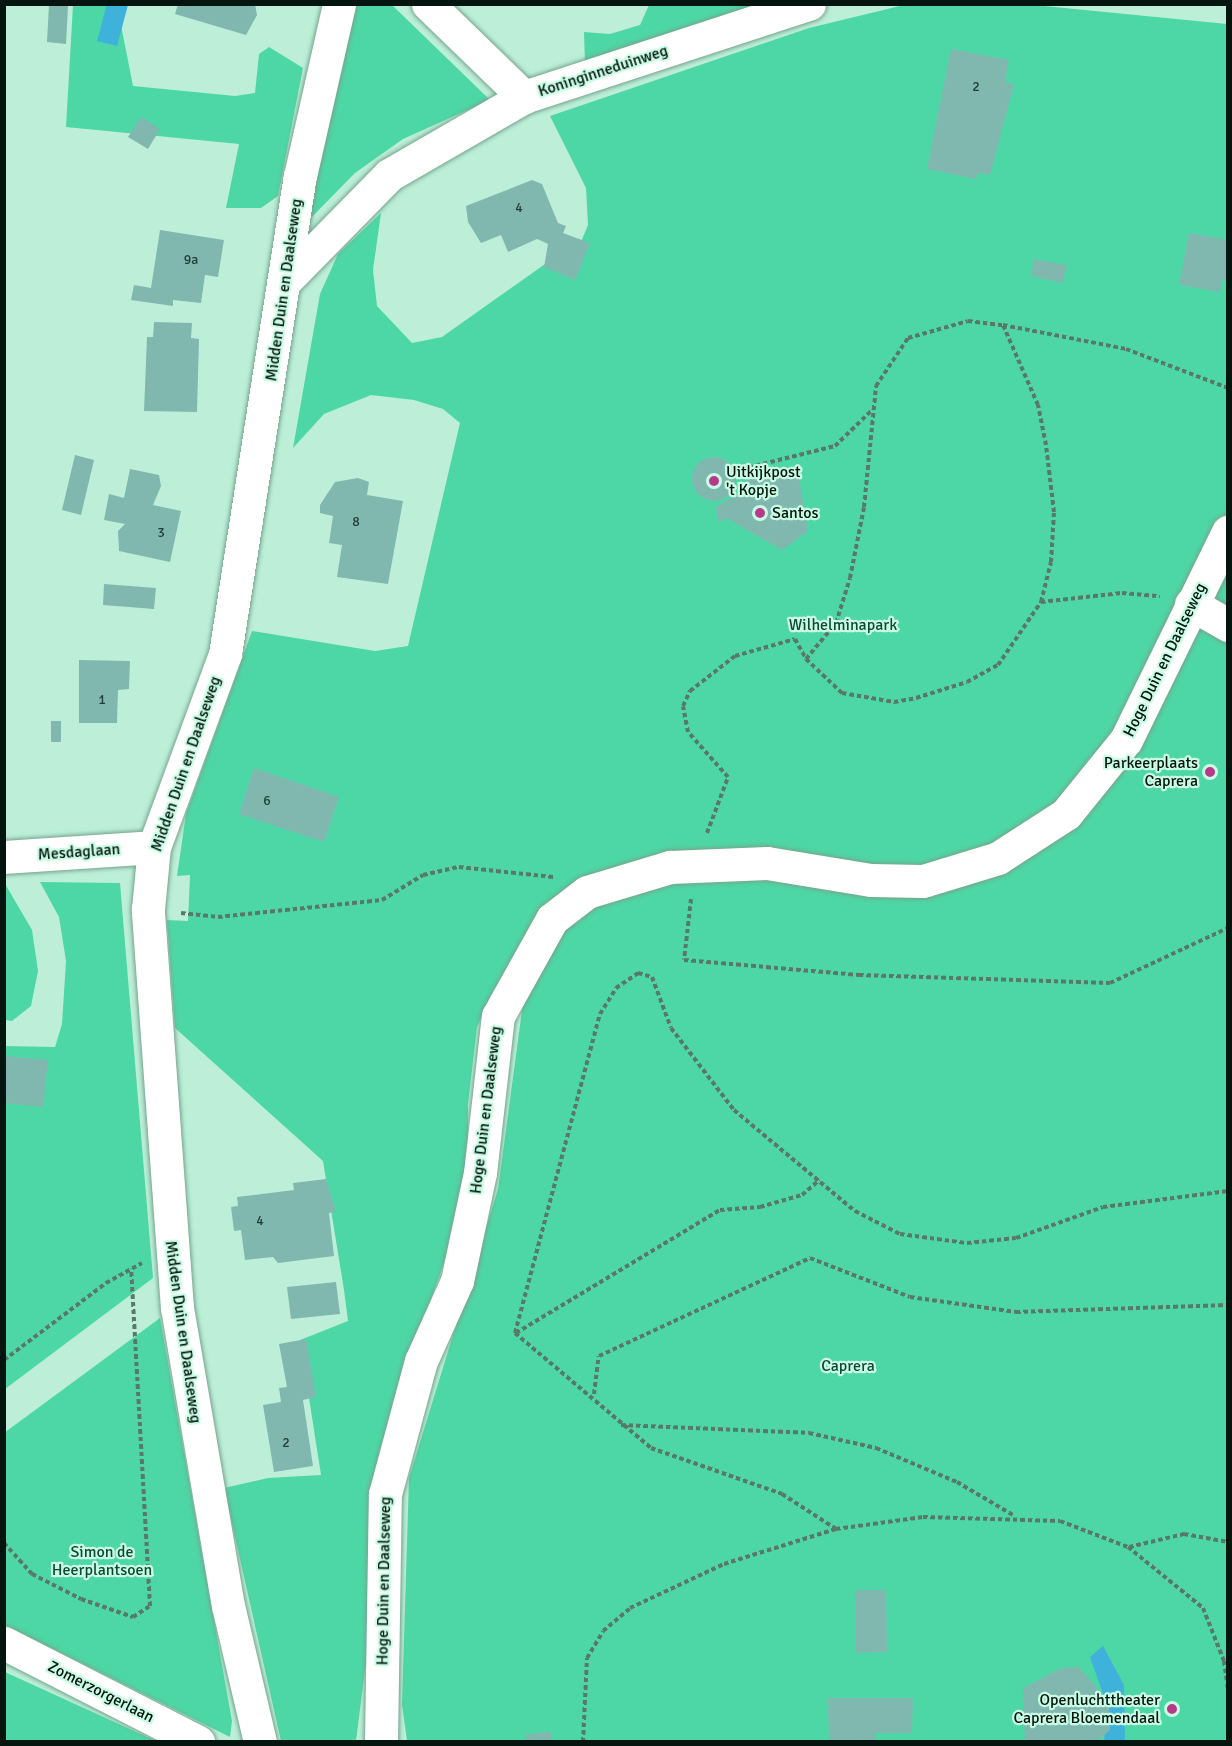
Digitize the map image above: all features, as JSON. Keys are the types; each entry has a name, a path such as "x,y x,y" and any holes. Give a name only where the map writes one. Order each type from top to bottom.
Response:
{"street":[{"name":"Midden Duin en Daalseweg","path":"260,1742 228,1606 169,1250 148,909 153,847 225,654 300,176 339,4"},
{"name":"Koninginneduinweg","path":"428,4 524,97 808,4"},
{"path":"285,281 389,175 524,97"},
{"name":"Hoge Duin en Daalseweg","path":"381,1742 385,1494 421,1361 457,1281 480,1173 498,1016 552,919 586,892 698,863 767,863 871,880 923,881 998,858 1066,814 1126,740 1179,601 1227,532"},
{"path":"1179,601 1227,625"},
{"name":"Mesdaglaan","path":"4,857 153,847"},
{"name":"Zomerzorgerlaan","path":"4,1643 198,1742"}],"path":[{"path":"806,659 836,622 850,578 864,507 872,411 888,360 908,338 968,321 1003,325 1126,349 1227,388"},
{"path":"712,818 728,777 685,725 683,706 690,691 735,656 777,642 795,639 806,659 842,693 894,702 916,698 981,677 998,665 1041,602 1052,562 1054,512 1046,445 1038,405 1003,325"},
{"path":"734,471 843,442 872,411"},
{"path":"1041,602 1122,593 1179,601"},
{"path":"218,917 382,900 430,872 459,867 549,875 586,892"},
{"path":"691,895 684,960 859,975 1110,983 1227,928"},
{"path":"515,1333 600,1014 629,976 652,977 671,1028 734,1110 855,1211 900,1234 967,1243 1016,1238 1103,1207 1152,1197 1227,1191"},
{"path":"515,1333 720,1210 760,1207 802,1195 819,1180"},
{"path":"4,1360 131,1269 169,1250"},
{"path":"594,1394 599,1356 810,1258 910,1297 1016,1312 1227,1305"},
{"path":"4,1544 32,1574 81,1599 133,1617 150,1606 131,1269"},
{"path":"515,1333 594,1394 621,1425 651,1448 782,1494 836,1529"},
{"path":"621,1425 751,1428 854,1443 957,1482 1013,1515"},
{"path":"584,1742 587,1658 603,1631 630,1608 724,1564 836,1529 922,1517 1013,1515 1060,1521 1128,1547 1203,1608 1224,1661 1227,1688"},
{"path":"1128,1547 1184,1534 1227,1542"}],"green space":[{"path":"1024,4 1227,24 1227,1741 407,1741 402,1704 409,1478 498,1189 525,988 495,987 477,1027 468,1104 468,1196 396,1397 368,1534 368,1646 356,1741 281,1741 224,1488 268,1478 321,1475 300,1340 348,1321 344,1290 323,1161 175,1028 167,920 188,921 190,875 177,876 186,814 252,631 375,651 408,646 460,423 443,409 414,400 371,395 324,414 293,448 320,294 338,254 381,213 373,270 377,306 412,343 442,337 555,257 573,261 588,225 586,188 550,116 809,28 904,5"},
{"path":"73,5 117,5 133,86 235,96 255,93 259,54 269,47 303,68 278,196 261,208 226,208 239,144 66,127"},
{"path":"349,5 392,5 490,100 403,139 355,173 304,225"},
{"path":"649,5 756,5 585,64 584,32 610,34 640,25"},
{"path":"4,882 32,930 38,971 31,1006 12,1021 5,1020"},
{"path":"40,882 120,883 153,1278 5,1389 5,1046 55,1047 62,1024 66,961 59,917"},
{"name":"Simon de Heerplantsoen","path":"160,1318 232,1721 230,1737 5,1625 4,1433"},
{"path":"5,1672 156,1741 5,1741"}],"water":[{"path":"107,4 128,5 117,46 97,41"},
{"path":"1103,1646 1124,1685 1125,1741 1104,1741 1108,1708 1090,1657"}],"building":[{"path":"178,4 255,4 257,15 246,35 175,14"},
{"path":"49,5 68,6 66,44 47,42"},
{"path":"951,49 1009,60 1005,82 1014,84 990,175 978,173 976,179 927,169"},
{"path":"141,117 160,129 148,149 128,137"},
{"path":"532,180 542,184 558,223 566,226 563,233 590,243 575,280 544,267 548,244 537,239 508,252 501,235 481,243 468,222 466,206"},
{"path":"160,230 224,240 218,277 205,275 201,303 173,300 173,306 131,300 134,285 151,288"},
{"path":"1189,233 1228,240 1228,281 1222,280 1220,292 1179,285"},
{"path":"1034,259 1067,265 1063,283 1031,276"},
{"path":"154,322 192,323 191,338 199,339 197,412 144,411 147,337 153,337"},
{"path":"75,455 94,460 81,515 62,510"},
{"name":"Uitkijkpost 't Kopje","path":"714,457 729,464 736,479 729,494 714,501 699,494 692,479 699,464"},
{"name":"Santos","path":"784,468 785,475 798,472 808,531 782,550 728,519 718,521 716,507 748,488 743,482"},
{"path":"130,469 159,475 161,486 153,505 181,511 170,562 119,551 118,531 125,524 104,520 109,494 124,498"},
{"path":"358,478 369,482 367,495 403,501 388,584 337,577 342,545 329,543 333,516 320,513 320,505 335,482"},
{"path":"104,584 156,588 154,609 103,605"},
{"path":"79,660 130,661 129,689 118,690 117,723 79,723"},
{"path":"51,721 61,721 61,742 51,742"},
{"path":"254,768 339,797 324,842 239,814"},
{"path":"4,1056 48,1060 43,1107 4,1103"},
{"path":"326,1179 336,1212 329,1213 334,1256 278,1263 273,1257 245,1260 241,1230 234,1231 231,1207 238,1206 237,1197 294,1190 293,1183"},
{"path":"336,1282 340,1314 291,1319 287,1287"},
{"path":"306,1339 316,1397 303,1400 313,1466 274,1472 263,1405 281,1402 279,1388 287,1387 279,1344"},
{"path":"855,1590 886,1590 887,1652 856,1653"},
{"path":"1079,1667 1109,1702 1110,1730 1097,1742 1025,1742 1023,1688 1061,1668"},
{"path":"828,1698 913,1698 912,1733 876,1733 876,1742 829,1742"},
{"path":"550,1731 552,1742 525,1742 525,1735"}],"place":[{"name":"Uitkijkpost 't Kopje","path":"714,481"},
{"name":"Santos","path":"760,513"},
{"name":"Parkeerplaats Caprera","path":"1210,772"},
{"name":"Openluchttheater Caprera Bloemendaal","path":"1172,1709"}],"park label":[{"name":"Wilhelminapark","path":"843,625"},
{"name":"Caprera","path":"848,1366"}]}
